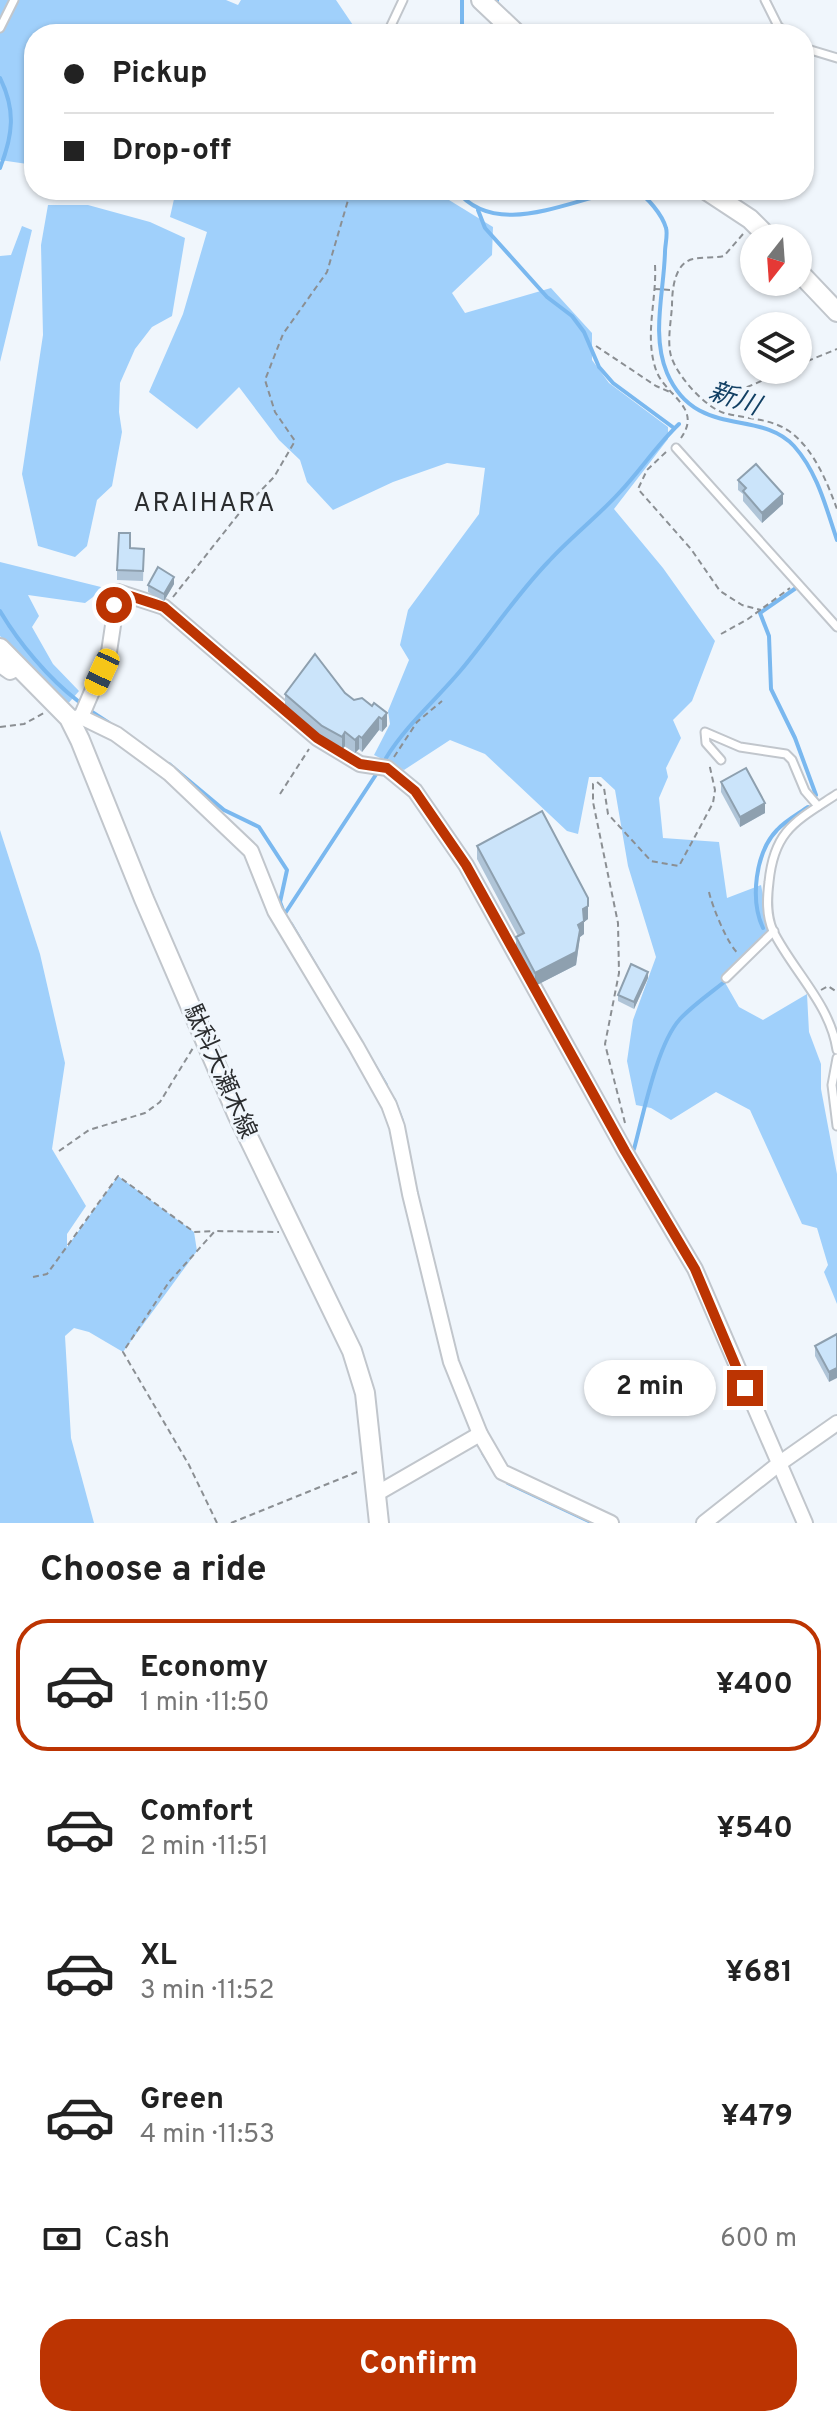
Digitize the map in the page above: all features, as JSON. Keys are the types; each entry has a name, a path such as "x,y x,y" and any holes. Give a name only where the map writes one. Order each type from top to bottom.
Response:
{"main road":[{"path":"481,0 506,24"},
{"path":"721,200 755,224"},
{"path":"812,286 837,312"},
{"name":"駄科大瀬木線","path":"0,648 9,666 69,714 202,1033 292,1232 352,1351 365,1393 379,1523"}],"street":[{"path":"611,1523 502,1472 480,1434 451,1362 397,1127 389,1105 275,911 251,851 169,773 116,734 69,714 109,652 118,592 164,607 317,738 360,764 387,768 415,791 466,865 625,1151 695,1269 733,1363 805,1523"},
{"path":"704,1523 837,1423"},
{"path":"376,1494 480,1434"}],"lane":[{"path":"0,28 14,0"},
{"path":"392,24 403,0"},
{"path":"765,0 777,24"},
{"path":"814,51 837,58"},
{"path":"676,448 837,627"},
{"path":"721,760 706,743 704,734 708,731 740,747 786,754 792,760 805,791 818,806"},
{"path":"837,794 783,835 772,856 767,904 774,931 814,993 836,1041 837,1050"},
{"path":"726,978 774,931"},
{"path":"837,1058 832,1085 837,1126"}],"path":[{"path":"164,607 241,511 274,477 295,441 275,412 265,380 283,334 327,272 348,200"},
{"path":"750,219 742,235 724,256 694,259 686,262 679,272 671,290 671,357 697,396 714,409 771,422 790,432 807,449 827,480 837,509"},
{"path":"655,265 650,316 654,363 659,378 684,407 689,421 676,448 664,453 647,470 638,489 691,549 720,591 742,605 761,610"},
{"path":"654,289 671,290"},
{"path":"596,346 671,393"},
{"path":"812,359 837,349"},
{"path":"709,403 754,384"},
{"path":"721,634 797,583"},
{"path":"387,768 417,722 442,701"},
{"path":"0,727 69,714"},
{"path":"280,794 317,738"},
{"path":"625,1151 628,1135 605,1044 619,973 618,923 592,793 593,784 597,782 604,788 608,814 651,861 679,866 713,803 715,790 706,743"},
{"path":"709,892 711,904 732,949 747,957"},
{"path":"814,993 828,986 837,992"},
{"path":"59,1151 89,1130 145,1113 160,1102 202,1033"},
{"path":"33,1277 47,1274 118,1176 194,1232 292,1232"},
{"path":"215,1231 169,1282 123,1352 189,1465 217,1523"},
{"path":"231,1523 373,1466"}],"shaded area":[{"path":"0,0 226,0 238,5 241,0 336,0 352,24 24,24 24,164 0,160"},
{"path":"174,200 449,200 493,227 492,255 452,293 465,313 551,288 592,333 592,360 609,383 668,427 668,439 614,509 663,568 715,641 692,701 673,720 681,738 666,768 668,777 659,798 663,838 719,842 727,898 761,885 770,931 723,979 739,1007 763,1020 807,994 809,1032 821,1064 821,1089 837,1174 837,1304 824,1272 828,1265 817,1228 802,1224 750,1110 716,1092 671,1120 651,1108 636,1105 627,1061 633,1020 656,957 628,866 615,790 601,777 589,777 578,834 567,831 485,754 450,740 404,770 374,755 390,724 388,711 409,660 400,645 408,610 479,514 485,468 447,463 393,482 333,510 307,482 300,460 279,440 239,387 197,429 149,392 183,314 207,232 170,217"},
{"path":"48,205 88,205 150,222 185,238 172,316 152,327 135,349 120,383 122,432 112,486 97,500 87,546 75,557 38,546 22,474 43,335 41,245"},
{"path":"22,226 32,230 0,362 0,256 11,255"},
{"path":"0,562 105,588 85,603 28,595 39,616 32,627 53,664 79,691 66,706 0,636"},
{"path":"0,830 40,954 65,1063 52,1149 86,1206 67,1234 67,1247 118,1176 194,1232 197,1251 123,1352 89,1332 74,1328 65,1336 71,1438 94,1523 0,1523"}],"building":[{"path":"756,464 783,494 762,513 743,491 746,488 738,480"},
{"path":"119,533 130,533 130,548 144,549 143,571 117,570"},
{"path":"158,567 174,577 164,594 148,585"},
{"path":"315,654 345,693 354,700 362,698 372,706 374,703 387,713 382,719 379,717 362,738 359,736 355,740 345,732 342,737 322,726 285,694"},
{"path":"746,768 765,803 740,817 721,782"},
{"path":"542,811 588,898 588,906 583,909 584,921 578,925 576,952 535,973 516,937 524,933 477,846"},
{"path":"631,964 648,972 634,1002 618,995"},
{"path":"837,1334 837,1368 829,1372 815,1346"}],"waterway":[{"name":"新川","path":"462,0 462,24"},
{"path":"0,78 9,101 11,123 0,168"},
{"name":"新川","path":"467,200 492,213 514,215 584,200"},
{"name":"新川","path":"648,200 667,230 659,329 662,359 667,373 679,394 694,407 711,416 763,428 780,435 794,446 815,479 837,540"},
{"path":"478,210 485,228 547,297 572,316 584,332 599,367 613,383 674,428"},
{"path":"386,758 537,574 619,493 679,424"},
{"path":"796,588 760,613 769,636 771,689 795,738 816,795"},
{"path":"0,611 35,659 78,701"},
{"path":"89,710 109,723"},
{"path":"169,764 224,810 259,827 287,870 280,902 284,913"},
{"path":"284,915 377,773"},
{"path":"763,928 756,891 759,864 780,827 808,807"},
{"path":"291,924 386,1085"},
{"path":"634,1149 652,1081 672,1030 691,1008 728,979"},
{"path":"394,1100 402,1121"},
{"path":"483,1453 495,1472"},
{"path":"508,1483 593,1523"}],"district":[{"name":"ARAIHARA","path":"205,504"}],"route":[{"path":"114,605 118,592 164,607 317,738 360,764 387,768 415,791 466,865 625,1151 695,1269 745,1388"}]}
